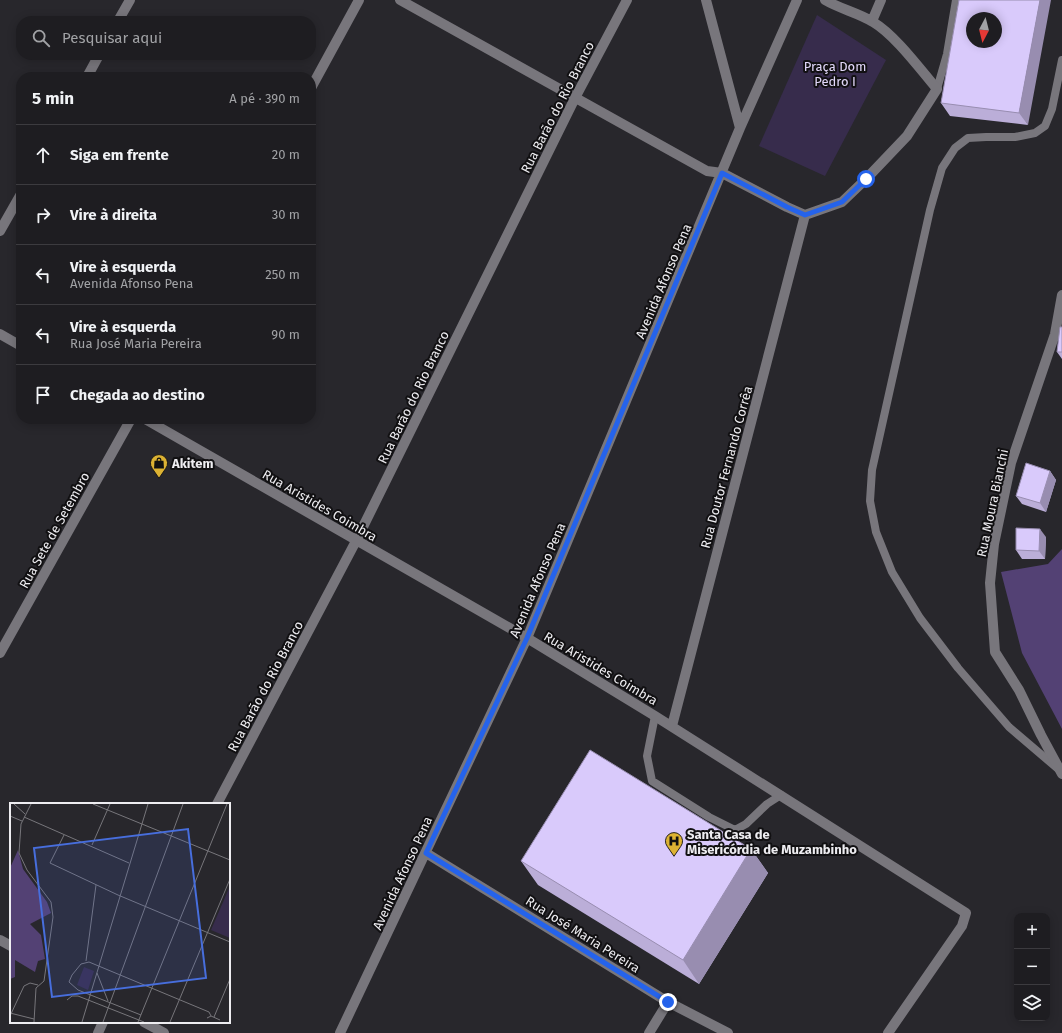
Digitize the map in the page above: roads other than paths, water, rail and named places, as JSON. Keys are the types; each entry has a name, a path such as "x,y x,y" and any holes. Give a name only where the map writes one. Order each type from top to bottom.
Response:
{"street":[{"path":"121,16 130,0"},
{"path":"316,79 359,0"},
{"path":"400,0 707,171 722,173 805,215 842,202 907,136 937,89 884,30 872,21 836,7 825,0"},
{"name":"Rua Barão do Rio Branco","path":"219,803 356,541 575,98 627,0"},
{"path":"706,0 740,128"},
{"name":"Avenida Afonso Pena","path":"340,1033 527,638 740,128 797,0"},
{"path":"872,21 881,0"},
{"path":"90,72 96,60"},
{"path":"0,231 16,203"},
{"name":"Rua Doutor Fernando Corrêa","path":"672,726 805,215"},
{"name":"Rua Moura Bianchi","path":"1061,773 1019,690 995,652 990,583 994,544 1011,464 1055,334 1062,295"},
{"path":"0,334 16,343"},
{"name":"Rua Sete de Setembro","path":"0,653 128,424"},
{"name":"Rua Aristides Coimbra","path":"155,424 527,638 672,726 966,913 962,926 888,1033"},
{"name":"Rua José Maria Pereira","path":"426,853 668,1002 728,1033"},
{"path":"0,940 10,945"},
{"path":"649,1033 668,1002"},
{"path":"98,1033 103,1023"},
{"path":"146,1023 164,1033"}],"lane":[{"path":"937,89 947,54 956,0"},
{"path":"1061,773 1009,727 958,668 920,618 892,572 876,532 870,501 872,470 930,210 942,168 955,148 968,138 1015,137 1035,133 1045,126 1052,109 1062,60"},
{"path":"655,716 647,756 652,781 710,817 735,830 746,824 767,804 781,796"}],"place":[{"name":"Akitem","path":"159,478"},
{"name":"Santa Casa de Misericórdia de Muzambinho","path":"674,856"}],"park label":[{"name":"Praça Dom Pedro I","path":"835,74"}]}
